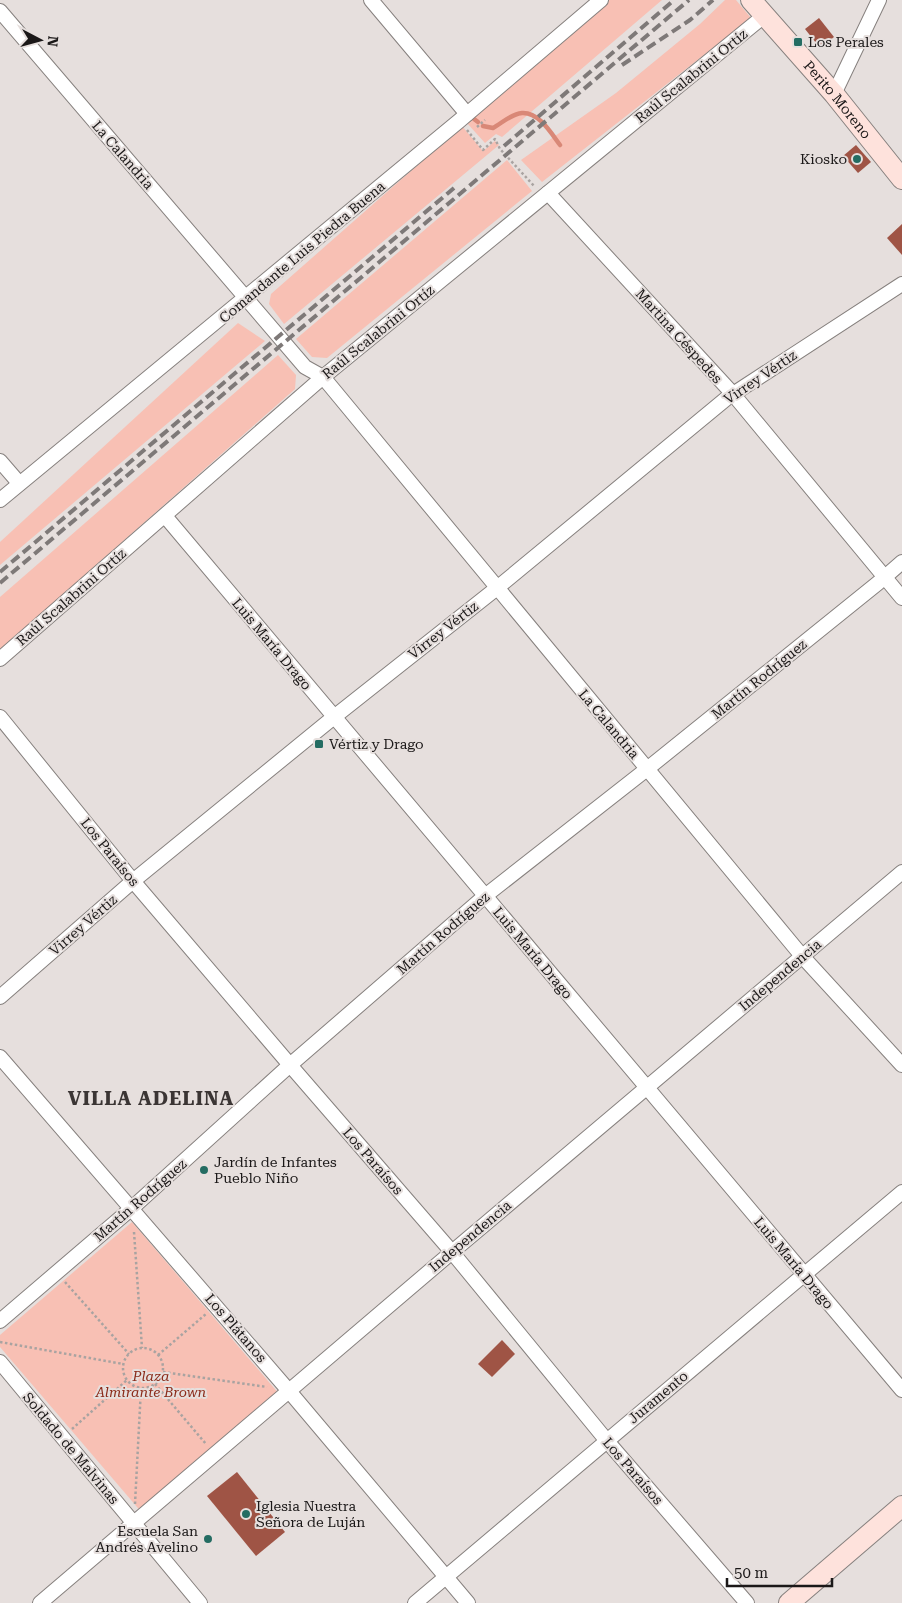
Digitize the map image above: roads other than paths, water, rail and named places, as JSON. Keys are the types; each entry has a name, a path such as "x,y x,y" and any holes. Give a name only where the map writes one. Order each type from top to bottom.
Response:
{"street":[{"path":"370,0 463,118"},
{"name":"Comandante Luis Piedra Buena","path":"0,500 246,299 601,0"},
{"name":"Perito Moreno","path":"751,0 834,94 902,179"},
{"path":"834,94 879,0"},
{"name":"La Calandria","path":"0,11 305,367 323,377 802,956 902,1065"},
{"name":"Raúl Scalabrini Ortíz","path":"0,659 323,377 764,16"},
{"name":"Martina Céspedes","path":"548,193 733,394 902,598"},
{"name":"Virrey Vértiz","path":"0,997 133,881 334,717 497,588 733,394 902,284"},
{"path":"0,461 19,484"},
{"name":"Luis María Drago","path":"165,516 902,1390"},
{"name":"Martín Rodríguez","path":"0,1321 132,1208 290,1065 485,896 647,769 902,562"},
{"name":"Los Paraísos","path":"0,717 133,881 452,1252 607,1441 747,1603"},
{"name":"Independencia","path":"40,1603 902,872"},
{"name":"Los Plátanos","path":"0,1057 216,1305 468,1603"},
{"name":"Juramento","path":"415,1603 902,1192"},
{"name":"Soldado de Malvinas","path":"0,1362 200,1603"},
{"path":"789,1603 902,1506"}],"waterway":[{"path":"483,126 493,128 514,115 528,114 544,124 560,145"},
{"path":"474,119 478,122"}],"railway":[{"path":"504,146 674,0"},
{"path":"0,583 689,0"},
{"path":"622,65 690,20 713,0"},
{"path":"0,572 454,188"}],"place":[{"name":"Los Perales","path":"798,42"},
{"name":"Kiosko","path":"857,159"},
{"name":"Vértiz y Drago","path":"319,744"},
{"name":"Jardín de Infantes Pueblo Niño","path":"204,1170"},
{"name":"Iglesia Nuestra Señora de Luján","path":"246,1514"},
{"name":"Escuela San Andrés Avelino","path":"208,1539"}],"district":[{"name":"VILLA ADELINA","path":"151,1098"}],"park label":[{"name":"Plaza Almirante Brown","path":"151,1384"}]}
